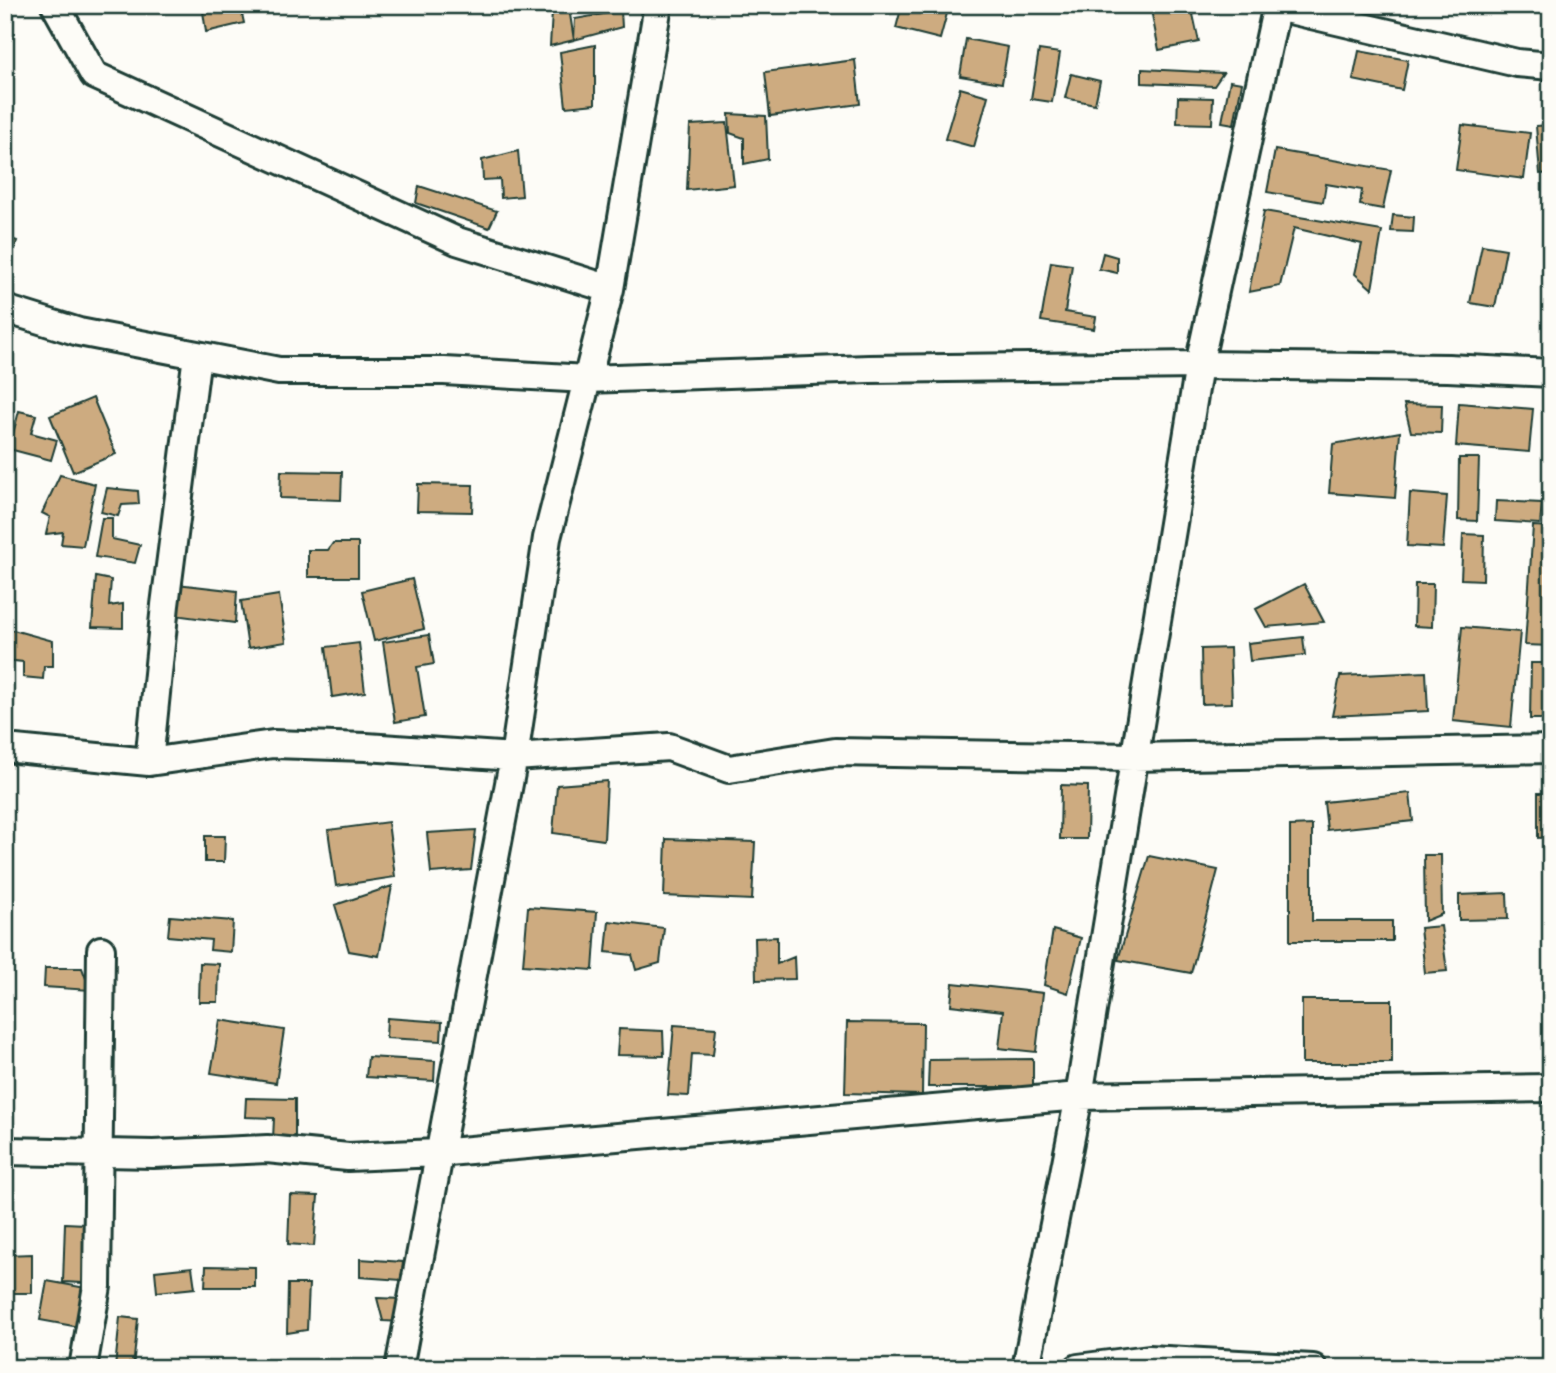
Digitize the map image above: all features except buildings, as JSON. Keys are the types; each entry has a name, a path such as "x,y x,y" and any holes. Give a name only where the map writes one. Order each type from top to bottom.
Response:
{"street":[{"path":"55,5 94,75 457,242 610,289"},
{"path":"399,1368 437,1153 514,757 547,538 610,289 658,5"},
{"path":"1026,1368 1079,1096 1199,365 1277,6 1517,63 1551,66"},
{"path":"5,309 79,332 279,371 444,371 587,379 869,369 1199,365 1448,368 1551,373"},
{"path":"149,762 165,605 197,355"},
{"path":"5,748 149,762 273,744 514,757 669,747 729,769 835,752 1133,757 1551,749"},
{"path":"83,1368 97,1286 101,950"},
{"path":"5,1151 153,1154 267,1149 348,1157 437,1153 1079,1096 1551,1088"},
{"path":"1078,1368 1149,1359 1313,1368"}]}
